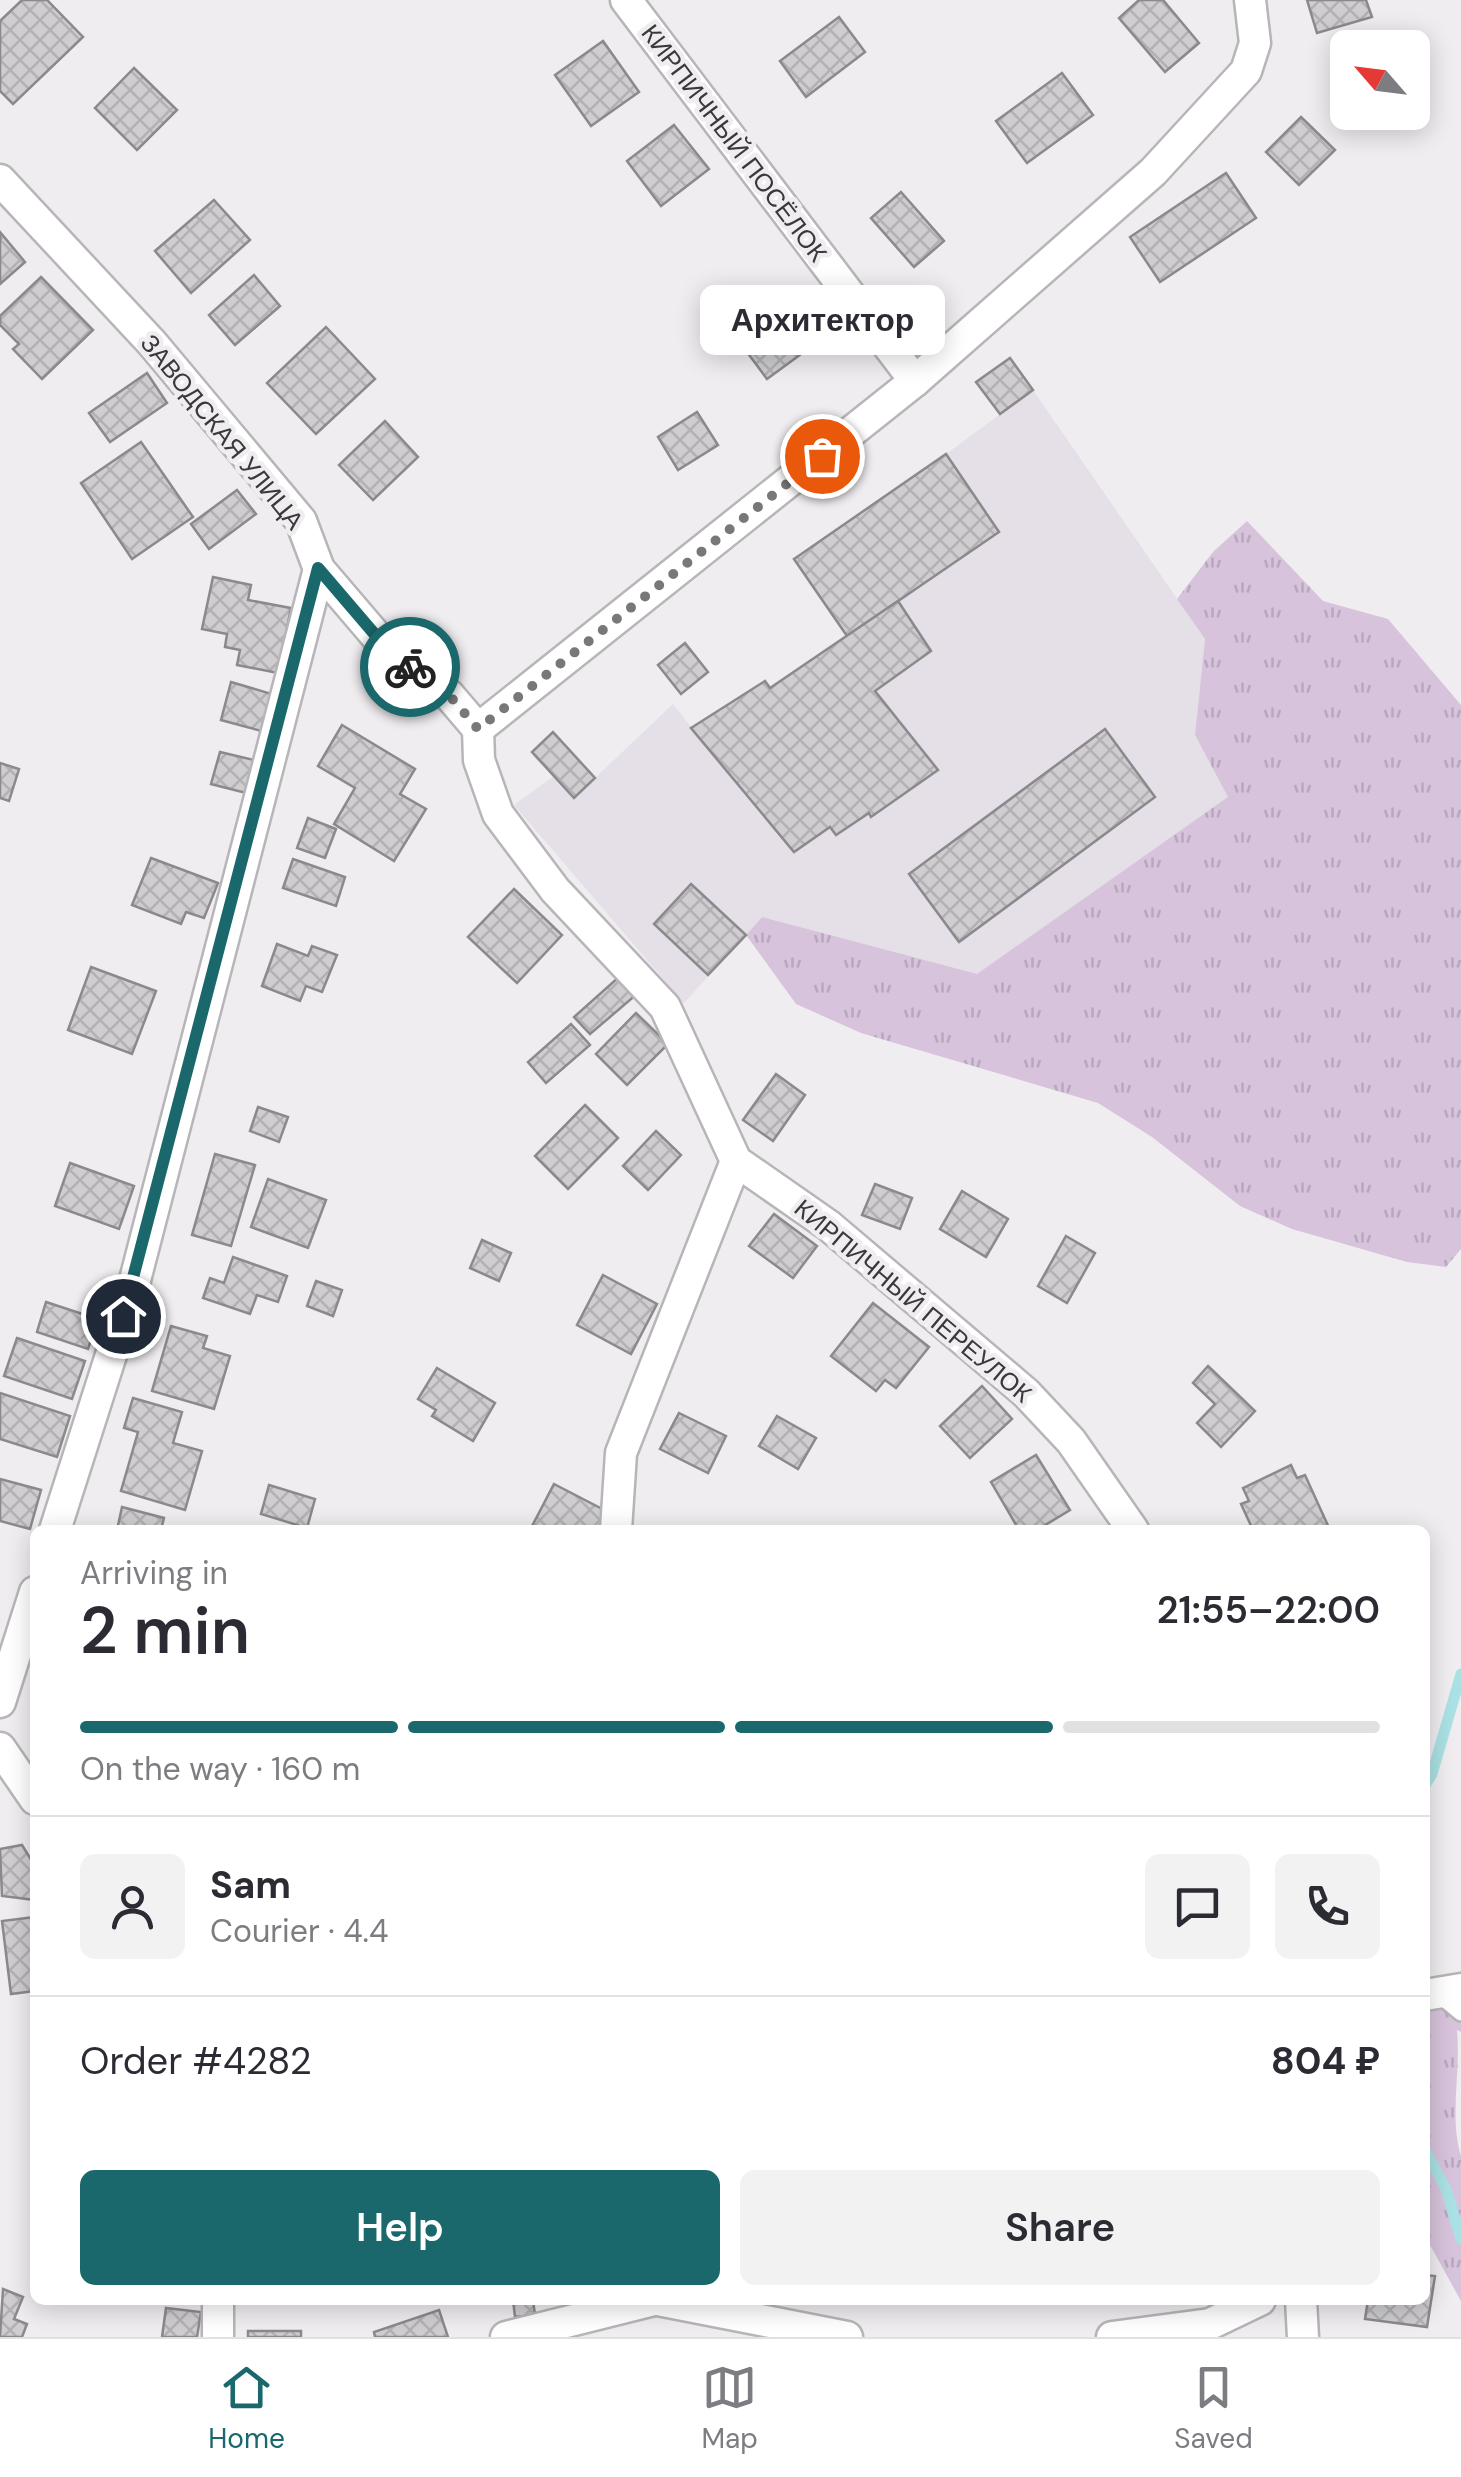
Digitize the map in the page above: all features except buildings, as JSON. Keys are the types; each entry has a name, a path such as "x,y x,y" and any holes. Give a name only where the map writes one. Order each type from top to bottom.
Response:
{"street":[{"name":"КИРПИЧНЫЙ ПОСЁЛОК","path":"626,0 915,382"},
{"path":"616,1525 622,1453 736,1161 665,1007 555,890 498,814 479,760 478,729 915,382 1154,172 1246,70 1256,43 1250,0"},
{"name":"ЗАВОДСКАЯ УЛИЦА","path":"0,180 152,344 301,522 318,568 389,651 449,695 478,729"},
{"path":"57,1525 134,1280 318,568"},
{"name":"КИРПИЧНЫЙ ПЕРЕУЛОК","path":"736,1161 828,1224 1026,1393 1071,1441 1130,1525"},
{"path":"0,1702 6,1665 30,1605"},
{"path":"0,1748 30,1784"},
{"path":"218,2305 218,2337"},
{"path":"506,2337 636,2305"},
{"path":"682,2305 847,2337"},
{"path":"1112,2337 1209,2330 1252,2305"},
{"path":"1301,2305 1303,2337"}],"shaded area":[{"path":"1033,390 1205,639 1195,735 1229,797 976,975 762,917 684,1003 514,805 554,776 575,797 673,704 691,727 765,681 771,687 999,532 946,454"}],"green space":[{"path":"1247,521 1323,601 1388,619 1461,705 1461,1249 1446,1267 1407,1262 1292,1229 1240,1206 1152,1137 1098,1103 861,1033 796,1004 746,935 762,917 977,974 1228,797 1195,735 1205,639 1177,599 1213,552"},
{"path":"1461,2002 1456,2110 1461,2156 1461,2301 1430,2245 1430,2009"}],"waterway":[{"path":"1430,1777 1461,1674"},
{"path":"1430,2159 1446,2189 1461,2239"}],"way so far":[{"path":"410,667 449,695 478,729 822,456"}],"place":[{"name":"Архитектор","path":"822,456"}],"route":[{"path":"123,1316 318,568 389,651 410,667"}]}
